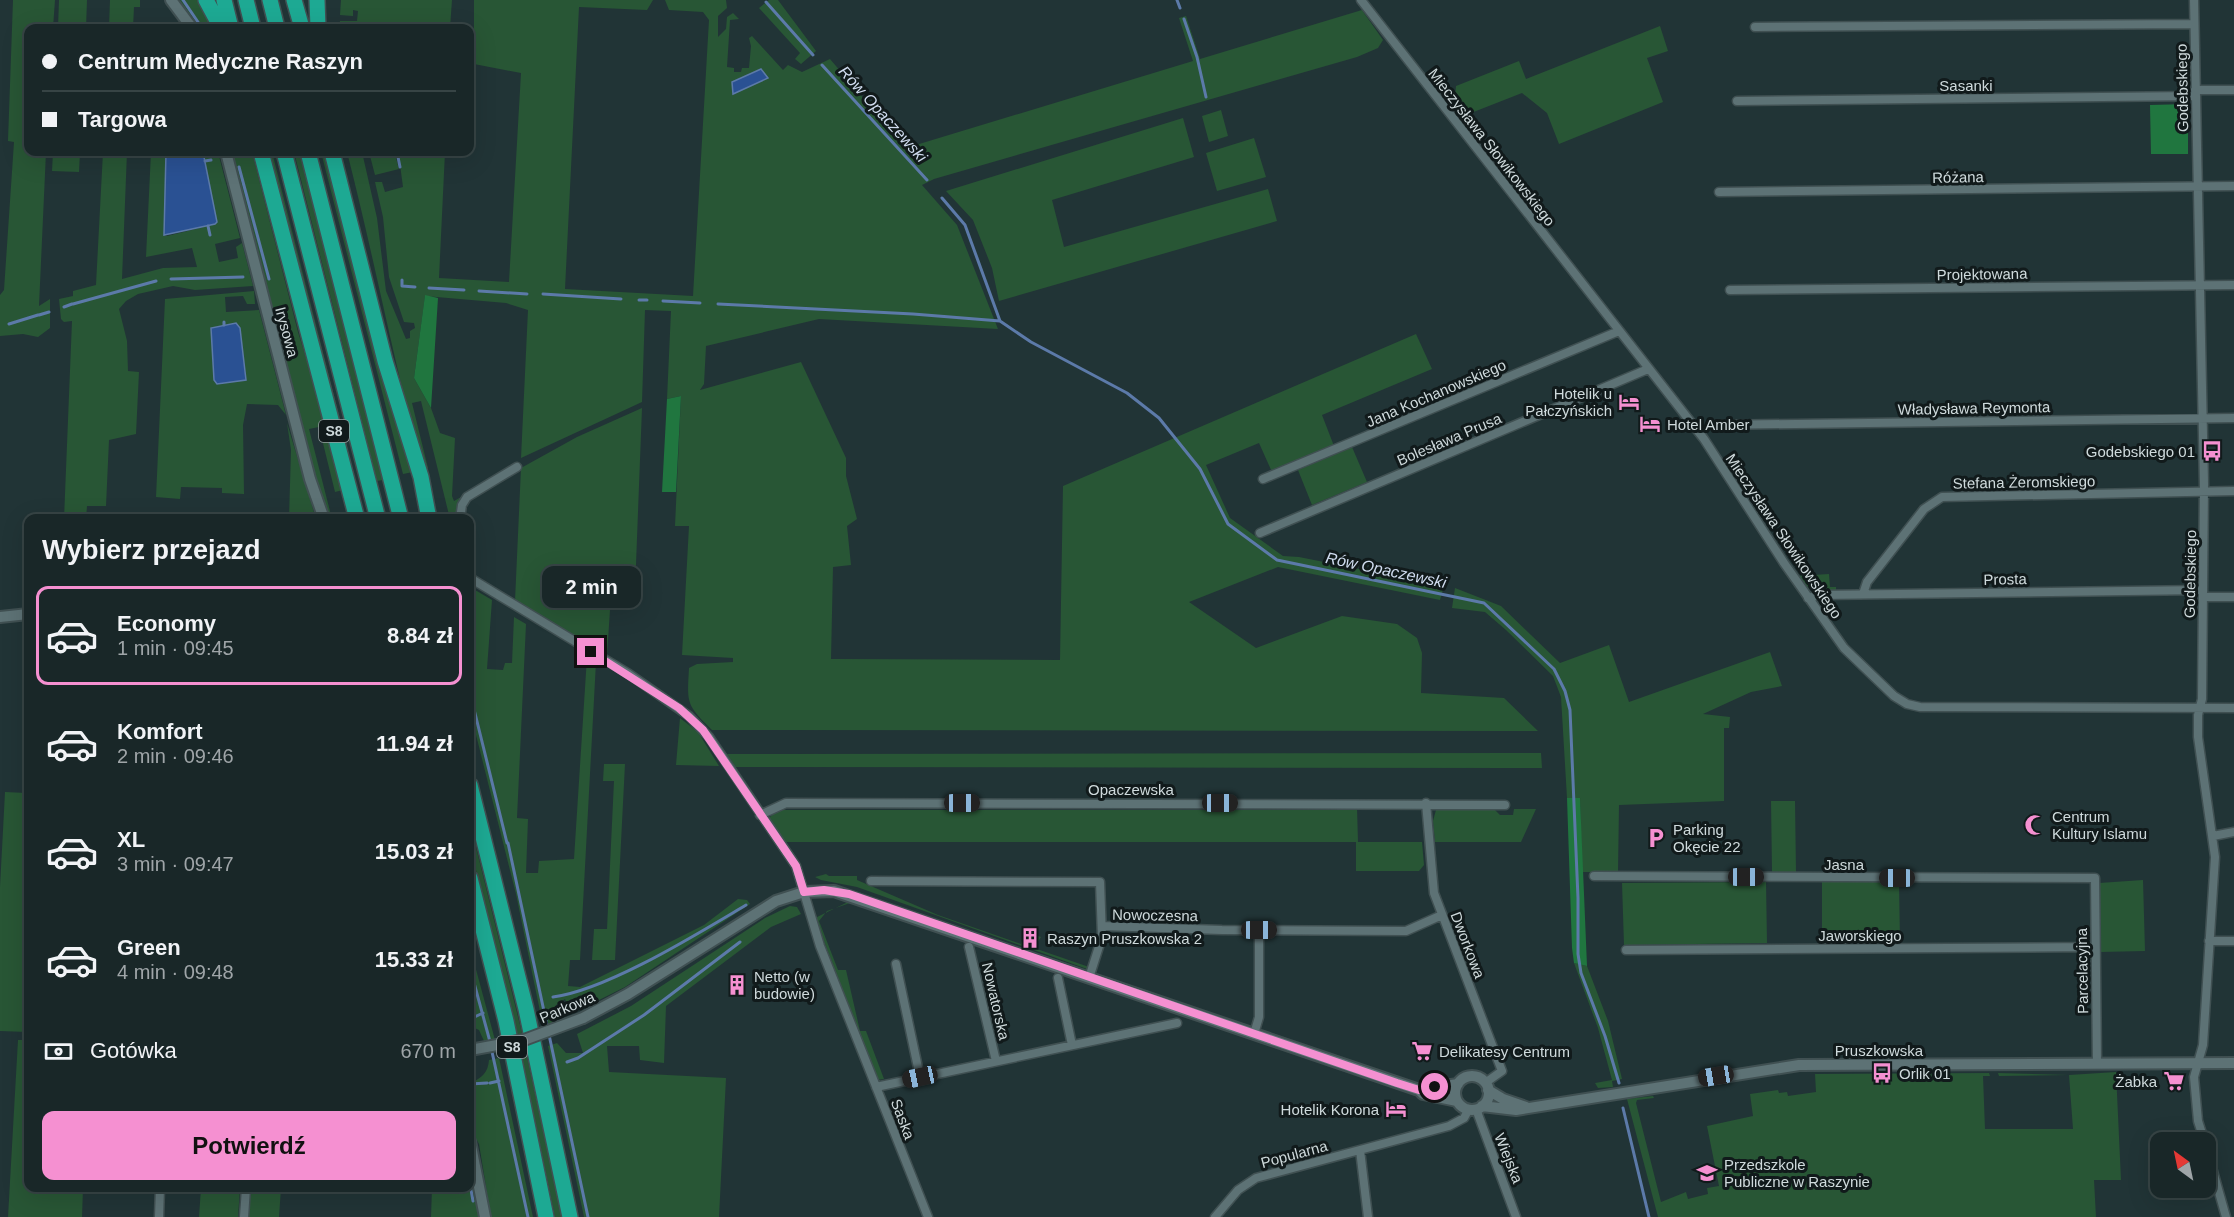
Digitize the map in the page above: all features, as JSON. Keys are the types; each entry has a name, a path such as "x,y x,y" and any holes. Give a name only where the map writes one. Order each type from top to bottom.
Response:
{"highway":[{"path":"206,0 219,24"},
{"path":"224,0 230,24"},
{"path":"246,0 252,24"},
{"path":"270,0 276,24"},
{"path":"294,0 301,24"},
{"path":"317,0 318,24"},
{"name":"S8","path":"262,156 356,514"},
{"path":"286,156 377,514"},
{"path":"309,156 400,514"},
{"path":"333,156 386,362 421,477 428,514"},
{"name":"S8","path":"474,801 526,1009 570,1217"},
{"name":"S8","path":"474,894 516,1065 546,1217"}],"street":[{"path":"171,0 189,24"},
{"name":"Mieczysława Słowikowskiego","path":"1360,0 1704,439 1809,598 1852,656 1894,696 1910,705 2234,708"},
{"name":"Godebskiego","path":"2194,0 2204,494 2198,736 2213,836 2215,867 2203,1045 2194,1077 2198,1121 2202,1132"},
{"path":"1755,27 2194,24"},
{"name":"Sasanki","path":"1737,101 2195,93 2234,90"},
{"name":"Irysowa","path":"227,156 310,479 322,514"},
{"name":"Różana","path":"1719,192 2234,186"},
{"name":"Projektowana","path":"1730,290 2234,285"},
{"name":"Jana Kochanowskiego","path":"1263,479 1619,331"},
{"name":"Bolesława Prusa","path":"1260,533 1648,369"},
{"name":"Władysława Reymonta","path":"1714,425 2234,417"},
{"path":"460,514 461,509 471,494 517,467"},
{"name":"Stefana Żeromskiego","path":"1863,594 1867,582 1919,516 1942,497 2204,494 2234,491"},
{"path":"474,580 619,667 679,708 706,734 796,866 804,892 824,890 849,894 1419,1090 1423,1094 1457,1101 1476,1108 1487,1099 1487,1087 1471,1076 1458,1084 1419,1090"},
{"name":"Prosta","path":"1809,598 1820,595 1863,594 2203,593 2234,597"},
{"path":"0,617 24,614"},
{"name":"Opaczewska","path":"760,815 786,804 1426,803 1505,805"},
{"name":"Dworkowa","path":"1426,803 1433,889 1502,1070 1487,1087"},
{"path":"2213,836 2234,832"},
{"name":"Jasna","path":"1594,876 2095,878"},
{"name":"Parcelacyjna","path":"2095,878 2097,1064"},
{"name":"Nowoczesna","path":"871,880 1097,881 1102,887 1102,926 1406,931 1442,915"},
{"name":"Parkowa","path":"474,1049 530,1038 583,1018 667,969 770,904 788,895 804,892"},
{"name":"Saska","path":"804,892 820,945 928,1217"},
{"path":"1089,978 1101,944 1102,926"},
{"path":"1254,1034 1259,1017 1259,930"},
{"path":"2209,941 2234,941"},
{"name":"Nowatorska","path":"969,947 996,1061"},
{"name":"Jaworskiego","path":"1626,950 2094,947"},
{"path":"896,964 920,1077"},
{"path":"1058,978 1072,1045"},
{"name":"Nowatorska","path":"876,1087 1177,1023"},
{"name":"Pruszkowska","path":"1476,1108 1516,1110 1799,1065 2234,1063"},
{"path":"1457,1101 1455,1090 1458,1084"},
{"name":"Pruszkowska","path":"1487,1087 1503,1100 1527,1107"},
{"name":"Popularna","path":"1215,1217 1238,1190 1256,1178 1454,1124 1476,1108"},
{"name":"Wiejska","path":"1476,1108 1516,1217"},
{"path":"1359,1150 1368,1217"},
{"path":"474,1162 485,1217"},
{"name":"Godebskiego","path":"2216,1182 2226,1217"},
{"path":"159,1217 160,1192"},
{"path":"244,1217 246,1192"}],"green space":[{"path":"13,0 55,0 53,24 24,24 24,156 46,156 39,306 50,299 50,328 38,337 23,334 0,336 0,295 4,290 14,142 8,141"},
{"path":"59,0 87,0 86,24 58,24"},
{"path":"110,0 140,0 140,7 134,7 133,24 109,24"},
{"path":"178,0 200,0 213,24 194,24"},
{"path":"341,0 452,0 450,24 340,24 340,21 357,21 358,11 353,10 353,16 340,15"},
{"path":"474,0 653,0 647,10 579,7 565,289 693,296 709,20 703,12 669,10 665,0 726,0 727,8 718,16 718,37 726,29 727,17 733,13 739,19 730,20 727,67 734,68 734,72 741,72 742,68 749,68 751,46 749,38 752,36 783,70 788,65 802,72 830,59 906,148 1193,61 1179,18 1186,16 1200,59 1362,10 1383,40 1378,48 1357,57 934,179 922,185 957,225 998,329 819,319 706,346 704,384 700,390 801,362 846,458 846,476 857,519 847,526 851,565 833,567 831,659 1060,660 1063,486 1416,334 1432,369 1322,415 1334,446 1272,472 1259,443 1206,465 1230,518 1283,556 1299,557 1444,586 1440,600 1278,567 1189,602 1256,648 1342,616 1397,624 1417,638 1422,653 1421,693 1504,698 1538,731 712,730 690,703 689,668 697,664 733,662 733,658 682,655 689,526 675,526 681,396 667,399 671,311 645,310 642,402 521,458 528,310 506,303 425,296 414,378 431,408 440,433 455,438 452,496 454,501 463,496 457,514 449,514 421,401 412,403 428,468 423,470 348,156 363,156 377,218 386,291 406,339 410,338 410,331 415,328 414,323 404,322 389,277 383,217 375,182 382,182 385,192 403,187 399,157 401,156 445,156 439,278 509,282 521,73 474,64"},
{"path":"769,0 778,0 816,51 801,64 795,59 800,53 759,8"},
{"path":"1660,26 1668,51 1647,58 1663,102 1559,144 1547,113 1522,93 1471,113 1468,124 1454,107 1456,86 1519,61 1526,79"},
{"path":"2188,104 2188,154 2151,154 2150,105"},
{"path":"1221,110 1228,136 1209,142 1202,116"},
{"path":"1183,118 1194,157 1052,200 1064,247 1268,189 1277,221 999,301 992,268 973,220 946,191"},
{"path":"1254,138 1266,177 1217,191 1206,153"},
{"path":"53,156 80,156 79,172 52,171"},
{"path":"103,156 127,156 122,279 163,268 197,267 192,248 146,257 151,156 166,156 164,235 167,236 216,224 204,156 219,156 240,238 215,244 219,262 238,258 236,247 242,243 253,286 195,290 173,286 138,294 126,301 119,309 127,341 128,371 139,372 136,434 109,440 106,506 87,506 86,514 64,514 72,321 64,322 61,319 59,299 73,296 73,291 96,285"},
{"path":"232,156 253,156 298,332 343,490 335,492 319,427 309,429 331,514 326,514 315,482"},
{"path":"268,156 273,156 357,486 352,488"},
{"path":"295,156 301,156 383,480 377,481"},
{"path":"322,156 327,156 413,472 403,474"},
{"path":"370,156 396,158 399,169 375,175"},
{"path":"254,291 255,304 247,304 243,296 225,297 226,312 259,310 286,415 278,405 247,404 243,425 244,494 222,493 222,488 181,487 180,499 156,497 165,299","holes":["236,323 240,328 246,378 214,380 211,328"]},
{"path":"425,295 438,298 431,408 414,378"},
{"path":"681,396 676,492 662,492 667,399"},
{"path":"642,408 635,590 623,590 622,610 610,610 607,655 515,601 521,468 577,437"},
{"path":"287,423 314,514 289,514 291,450"},
{"path":"1352,447 1367,482 1312,505 1298,470"},
{"path":"1829,574 1830,587 1836,587 1836,591 1811,590 1797,576"},
{"path":"1455,588 1501,606 1560,663 1609,645 1629,702 1770,652 1782,686 1751,692 1703,714 1730,717 1729,728 1724,728 1724,801 1619,805 1618,872 1582,872 1580,798 1567,798 1561,697 1553,676 1485,612 1452,608"},
{"path":"474,589 492,600 487,669 503,670 505,663 512,663 514,617 526,624 517,818 528,819 526,873 538,873 539,861 574,859 587,657 596,662 580,960 570,960 568,986 580,987 704,925 738,899 747,900 750,904 625,987 571,1014 565,999 556,1005 552,1023 543,1026 516,894 474,727"},
{"path":"680,718 698,732 719,766 676,765"},
{"path":"1541,753 1542,768 735,767 727,754"},
{"path":"604,764 625,764 615,960 592,960 594,929 607,929 614,781 603,781"},
{"path":"5,792 24,793 24,1032 0,1031 0,887"},
{"path":"1567,798 1580,798 1587,966 1574,963 1572,948"},
{"path":"1771,801 1795,801 1796,872 1772,872"},
{"path":"1357,807 1358,842 1422,842 1424,865 1419,871 1356,871 1356,842 783,842 769,818 777,810 1353,810"},
{"path":"1443,807 1493,808 1500,815 1513,815 1514,809 1536,809 1521,842 1435,842 1433,821 1436,810"},
{"path":"474,839 522,1033 517,1035 474,862"},
{"path":"826,874 829,876 857,876 857,880 938,915 1021,944 1025,931 1041,937 1034,948 1089,967 1087,969 1031,949 1036,937 1027,933 1022,946 857,887 815,877"},
{"path":"2143,880 2145,951 2100,952 2099,883"},
{"path":"1766,882 1767,943 1624,945 1622,883"},
{"path":"1822,882 1899,882 1900,941 1822,942"},
{"path":"790,906 797,907 801,914 771,927 666,1006 664,1063 640,1060 639,1046 607,1046 609,1072 726,1078 719,1217 584,1217 548,1046 557,1043 566,1053 583,1053 577,1034 631,1006 765,918"},
{"path":"825,913 819,921 838,970 846,970 860,1031 866,1031 884,1079 877,1080 815,918"},
{"path":"474,962 495,1040 484,1041 479,1030 474,1028"},
{"path":"1574,963 1587,966 1608,1021 1622,1079 1612,1081 1613,1087 1598,1088 1595,1083 1612,1080 1598,1028"},
{"path":"18,1040 24,1040 24,1192 83,1192 82,1217 8,1217"},
{"path":"526,1052 562,1217 555,1217 521,1054"},
{"path":"499,1058 533,1217 491,1217 479,1144 474,1135 474,1081 484,1074 489,1060"},
{"path":"2116,1072 2121,1180 2094,1180 2096,1217 1658,1217 1627,1099 1653,1096 1654,1098 1637,1100 1636,1103 1661,1202 1686,1192 1688,1199 1708,1194 1707,1188 1719,1186 1707,1126 1753,1116 1750,1094 1778,1090 1779,1093 1787,1092 1788,1096 1816,1092 1815,1074 1989,1073 1990,1076 1983,1076 1985,1129 2073,1129 2069,1075"},
{"path":"1998,1073 2069,1075 1999,1076"},
{"path":"474,1190 480,1217 431,1217 432,1192 474,1192"},
{"path":"201,1192 240,1192 238,1217 199,1217"},
{"path":"250,1192 281,1192 279,1217 248,1217"}],"water":[{"path":"761,69 768,78 733,94 732,82"},
{"path":"166,156 204,156 217,222 164,235"},
{"path":"236,323 240,328 246,380 217,384 214,380 211,328"}],"waterway":[{"path":"183,0 199,24"},
{"path":"1177,0 1180,8"},
{"name":"Rów Opaczewski","path":"766,2 813,55"},
{"path":"1184,19 1197,57 1206,97"},
{"name":"Rów Opaczewski","path":"822,65 927,180"},
{"path":"398,157 400,167"},
{"path":"205,161 211,160"},
{"path":"239,167 269,279"},
{"name":"Rów Opaczewski","path":"942,198 965,225 1000,321 1031,342 1127,393 1159,418 1200,469 1228,524 1277,560 1484,603 1554,669 1565,691 1570,710 1578,898 1578,954 1581,973 1605,1036 1619,1083"},
{"path":"208,226 210,235"},
{"path":"171,279 243,277"},
{"path":"402,280 402,286 415,287"},
{"path":"73,304 156,281"},
{"path":"429,288 464,290"},
{"path":"479,291 527,294"},
{"path":"543,294 621,299"},
{"path":"639,300 647,300"},
{"path":"663,301 700,303"},
{"path":"64,307 72,304"},
{"path":"718,304 1000,321"},
{"path":"39,315 49,312"},
{"path":"9,324 38,315"},
{"path":"474,709 507,843"},
{"path":"508,843 588,1217"},
{"path":"553,997 599,984 625,972 678,945 746,905"},
{"path":"567,1062 578,1058 644,1015 740,942"},
{"path":"474,983 489,1038 528,1217"},
{"path":"474,1017 483,1013"},
{"path":"490,1083 499,1081"},
{"path":"474,1084 487,1083"},
{"name":"Rów Opaczewski","path":"1623,1108 1649,1217"},
{"path":"471,1192 473,1201"}],"place":[{"name":"Hotelik u Pałczyńskich","path":"1629,402"},
{"name":"Hotel Amber","path":"1650,424"},
{"name":"Godebskiego 01","path":"2212,451"},
{"name":"Centrum Kultury Islamu","path":"2035,825"},
{"name":"Parking Okęcie 22","path":"1656,838"},
{"name":"Raszyn Pruszkowska 2","path":"1030,938"},
{"name":"Netto (w budowie)","path":"737,985"},
{"name":"Delikatesy Centrum","path":"1422,1051"},
{"name":"Orlik 01","path":"1882,1073"},
{"name":"Żabka","path":"2174,1081"},
{"name":"Hotelik Korona","path":"1396,1109"},
{"name":"Przedszkole Publiczne w Raszynie","path":"1707,1173"}],"route":[{"path":"591,652 619,667 679,708 703,730 796,866 804,892 824,890 849,894 1397,1083 1419,1090 1435,1087"}]}
